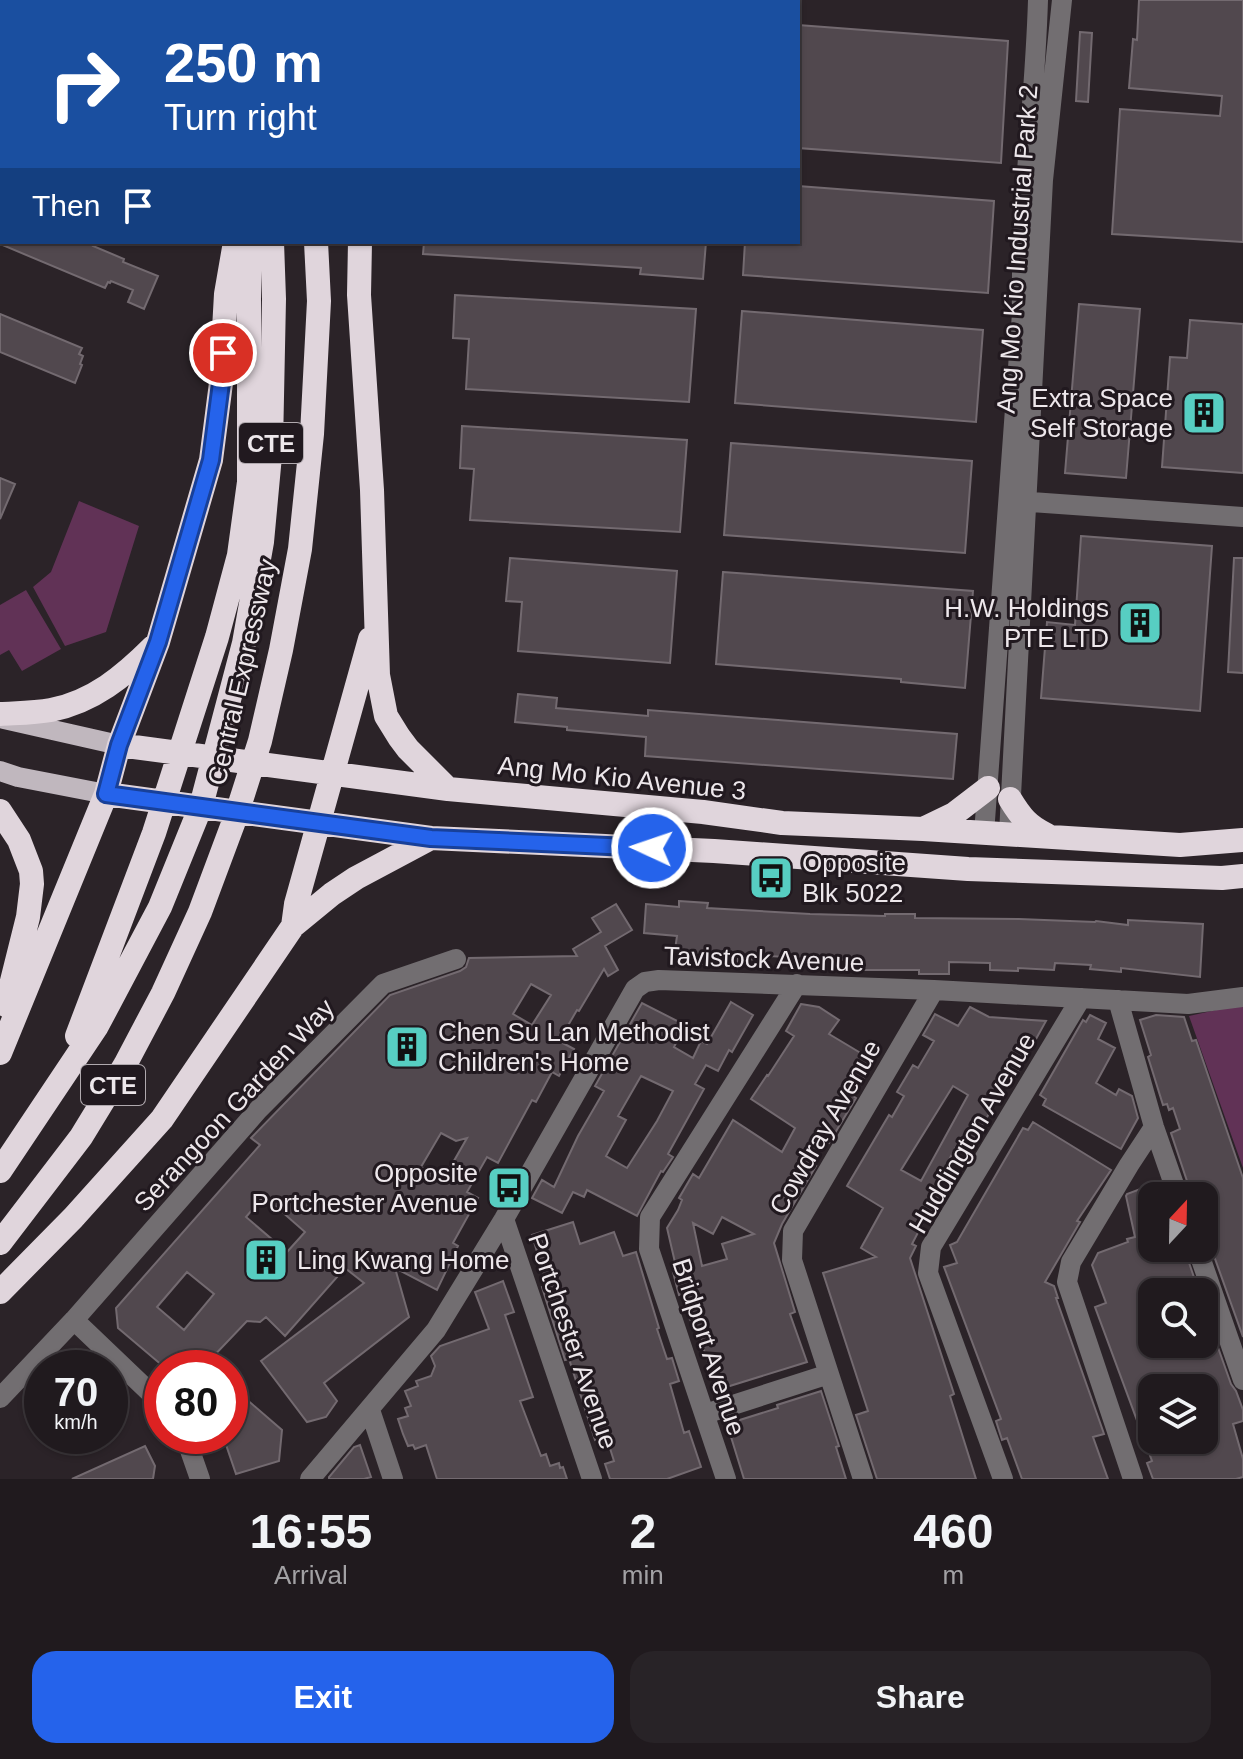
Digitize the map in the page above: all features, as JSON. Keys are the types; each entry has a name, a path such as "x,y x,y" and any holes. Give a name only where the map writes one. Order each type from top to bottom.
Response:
{"highway":[{"path":"0,1053 106,794 119,745 158,642 211,460 221,383 226,294 235,244"},
{"path":"75,1060 77,1038 154,833 217,637 239,555 249,482 249,244"},
{"name":"Central Expressway","path":"0,1171 97,1026 160,907 201,806 244,643 262,542 271,445 272,244"},
{"name":"Central Expressway","path":"0,1243 81,1137 125,1065 163,993 200,912 260,741 300,549 312,434 319,301 316,244"},
{"path":"319,301 323,244"},
{"path":"360,244 359,295 371,475 378,675 386,716 408,749 448,789"},
{"path":"293,926 296,904 377,616"},
{"path":"0,716 51,710 90,698 129,671 158,642"},
{"name":"Ang Mo Kio Avenue 3","path":"119,745 448,789 703,812 782,823 1180,845 1243,840"},
{"path":"923,829 954,814 988,788"},
{"path":"106,794 431,838 714,851 968,869 1243,876"},
{"path":"1010,799 1031,828 1050,837"},
{"path":"0,811 23,848 32,884 28,917 0,1031"},
{"path":"0,1292 73,1218 162,1119 293,926 356,878 431,838"},
{"path":"1204,843 1195,851 1191,862 1194,870 1206,877"}],"main road":[{"name":"Ang Mo Kio Avenue 3","path":"0,716 119,745"},
{"path":"0,771 106,794"}],"street":[{"name":"Ang Mo Kio Industrial Park 2","path":"997,834 1010,799 1021,276 1038,0"},
{"name":"Ang Mo Kio Industrial Park 2","path":"997,834 988,788 1018,501 1035,314 1043,180 1062,0"},
{"path":"1018,501 1243,517"},
{"name":"Serangoon Garden Way","path":"0,1398 74,1320 258,1110 383,984 456,959"},
{"name":"Tavistock Avenue","path":"310,1479 436,1330 504,1219 635,989 645,982 797,984 1188,1004 1243,997"},
{"name":"Bridport Avenue","path":"726,1479 649,1249 650,1217 797,984"},
{"name":"Cowdray Avenue","path":"863,1479 792,1260 793,1231 934,990"},
{"name":"Huddington Avenue","path":"1003,1479 928,1273 931,1247 1081,998"},
{"path":"1118,1000 1173,1182"},
{"path":"1133,1479 1067,1282 1071,1262 1154,1127"},
{"name":"Portchester Avenue","path":"504,1219 592,1479"},
{"path":"1202,1262 1243,1380"},
{"path":"74,1320 144,1387"},
{"path":"705,1414 829,1374"},
{"path":"370,1410 393,1479"},
{"path":"191,1454 200,1479"}],"shaded area":[{"path":"79,501 139,526 106,632 65,646 33,587 51,572"},
{"path":"26,590 61,649 22,671 9,650 0,655 0,605"},
{"path":"1243,1004 1243,1168 1189,1016"}],"building":[{"path":"1139,0 1243,0 1243,242 1112,234 1120,109 1220,116 1222,96 1129,88 1133,39 1137,40"},
{"path":"800,25 1008,41 1001,163 800,148"},
{"path":"1080,32 1092,33 1088,102 1076,101"},
{"path":"800,186 994,201 988,293 743,275 745,244 800,244"},
{"path":"0,244 94,244 124,259 123,262 158,276 144,309 128,302 133,290 111,281 105,288"},
{"path":"424,244 706,244 703,279 640,274 641,268 423,254"},
{"path":"455,295 696,309 689,402 466,389 469,339 453,338"},
{"path":"1079,304 1140,309 1126,478 1065,473"},
{"path":"742,311 983,330 976,422 735,403"},
{"path":"0,314 82,348 79,354 83,356 82,365 75,383 0,352"},
{"name":"Extra Space Self Storage","path":"1190,320 1243,324 1243,473 1162,467 1170,357 1187,358"},
{"path":"462,426 687,440 680,532 470,520 474,469 460,468"},
{"path":"731,443 972,461 965,553 724,535"},
{"path":"0,478 15,484 0,519"},
{"name":"H.W. Holdings PTE LTD","path":"1081,536 1212,546 1200,711 1041,698 1047,622 1075,625"},
{"path":"510,558 677,571 670,663 518,651 522,602 506,601"},
{"path":"1234,558 1243,558 1243,673 1228,672"},
{"path":"723,572 973,591 965,688 901,682 901,679 716,664"},
{"path":"518,694 557,698 556,708 648,716 648,710 957,734 953,779 645,756 646,737 515,722"},
{"path":"679,901 708,903 707,908 810,914 915,914 915,918 1096,921 1128,925 1128,920 1203,924 1200,977 1121,968 1121,972 1090,969 1091,965 1055,963 1054,970 1018,968 1018,971 990,970 990,963 949,962 949,974 919,974 919,970 848,970 849,960 768,956 768,960 738,959 738,966 678,965 679,951 675,950 677,936 644,933 646,904 679,907"},
{"path":"616,904 632,930 605,946 618,970 608,976 604,969 559,1041 574,1049 559,1076 552,1072 536,1102 532,1100 498,1163 487,1157 467,1192 478,1198 453,1243 458,1246 437,1290 395,1268 409,1317 324,1383 337,1401 326,1417 307,1422 261,1361 364,1283 345,1268 285,1336 266,1317 260,1322 247,1321 219,1350 144,1350 118,1328 116,1308 260,1145 251,1138 390,995 460,971 466,967 469,958 577,956 573,949 601,932 592,918","holes":["531,984 551,995 532,1025 513,1014","441,1133 456,1141 467,1138 443,1180 421,1167","264,1196 305,1232 287,1252 246,1217","187,1272 214,1294 184,1330 157,1307"]},
{"path":"731,1002 753,1015 718,1071 706,1065 695,1084 704,1089 668,1154 673,1157 661,1171 637,1216 587,1190 584,1197 573,1192 562,1213 532,1198 542,1180 554,1187 604,1091 595,1086 642,1003 685,1025 674,1047 693,1058 701,1041 707,1044","holes":["641,1076 673,1091 627,1168 606,1156 626,1120 618,1116"]},
{"path":"801,1004 819,1007 839,1020 829,1034 874,1061 829,1143 823,1140 810,1163 816,1166 774,1243 795,1312 790,1314 807,1362 717,1390 703,1347 706,1346 688,1316 683,1294 679,1295 667,1228 693,1174 699,1178 733,1120 782,1152 795,1128 751,1099 794,1036 786,1031","holes":["722,1217 754,1234 722,1244 727,1259 702,1266 693,1223 713,1234"]},
{"path":"970,1007 989,1017 1046,1021 1010,1086 1006,1084 970,1147 959,1141 934,1188 944,1194 928,1221 925,1219 912,1244 916,1246 910,1258 954,1394 950,1396 976,1479 877,1479 856,1415 868,1411 823,1273 876,1257 861,1248 883,1208 847,1186 889,1115 892,1117 904,1096 897,1092 913,1065 918,1068 934,1041 923,1035 935,1014 958,1026","holes":["953,1086 968,1095 921,1181 901,1170"]},
{"path":"1090,1015 1106,1023 1098,1039 1115,1048 1096,1083 1116,1095 1119,1089 1132,1096 1138,1118 1121,1149 1043,1105 1046,1099 1040,1095 1083,1020 1086,1022"},
{"path":"1156,1015 1184,1017 1192,1041 1196,1040 1243,1178 1243,1337 1216,1262 1218,1182 1187,1182 1171,1133 1180,1129 1173,1108 1169,1110 1167,1104 1163,1105 1140,1020"},
{"path":"1033,1122 1111,1170 1077,1221 1080,1222 1045,1282 1054,1286 1104,1434 1093,1437 1108,1479 1022,1479 1007,1438 1002,1440 996,1421 1001,1419 944,1267 957,1263 950,1245 957,1242 1023,1128 1028,1130"},
{"path":"1138,1190 1138,1262 1189,1262 1194,1278 1138,1278 1138,1358 1218,1358 1218,1347 1243,1410 1243,1421 1233,1424 1243,1459 1243,1477 1153,1479 1147,1463 1152,1461 1149,1454 1218,1454 1218,1374 1138,1374 1138,1423 1095,1307 1106,1303 1092,1265 1098,1253 1135,1237 1126,1196"},
{"path":"573,1222 580,1244 614,1232 623,1256 636,1252 667,1359 672,1358 679,1381 670,1384 684,1433 689,1431 701,1467 667,1479 610,1479 605,1464 614,1461 607,1439 595,1440 569,1359 565,1360 542,1287 547,1285 532,1235"},
{"path":"503,1281 514,1312 505,1315 533,1397 520,1401 541,1456 546,1454 550,1466 559,1463 567,1479 437,1479 426,1445 415,1449 413,1445 408,1446 403,1434 398,1419 408,1416 405,1408 411,1406 405,1391 418,1386 416,1381 431,1376 435,1366 431,1356 440,1346 489,1329 475,1292"},
{"path":"821,1391 846,1479 744,1479 727,1424"},
{"path":"248,1401 282,1430 279,1461 236,1474 229,1454 248,1454"},
{"path":"360,1445 371,1477 329,1479 354,1447"},
{"path":"144,1446 144,1454 149,1454 155,1466 153,1479 72,1479 128,1454"}],"place":[{"name":"Extra Space Self Storage","path":"1204,413"},
{"name":"H.W. Holdings PTE LTD","path":"1140,623"},
{"name":"Opposite Blk 5022","path":"771,878"},
{"name":"Chen Su Lan Methodist Children's Home","path":"407,1047"},
{"name":"Opposite Portchester Avenue","path":"509,1188"},
{"name":"Ling Kwang Home","path":"266,1260"}],"route":[{"path":"223,353 211,460 158,642 119,745 106,794 431,838 652,848"}]}
